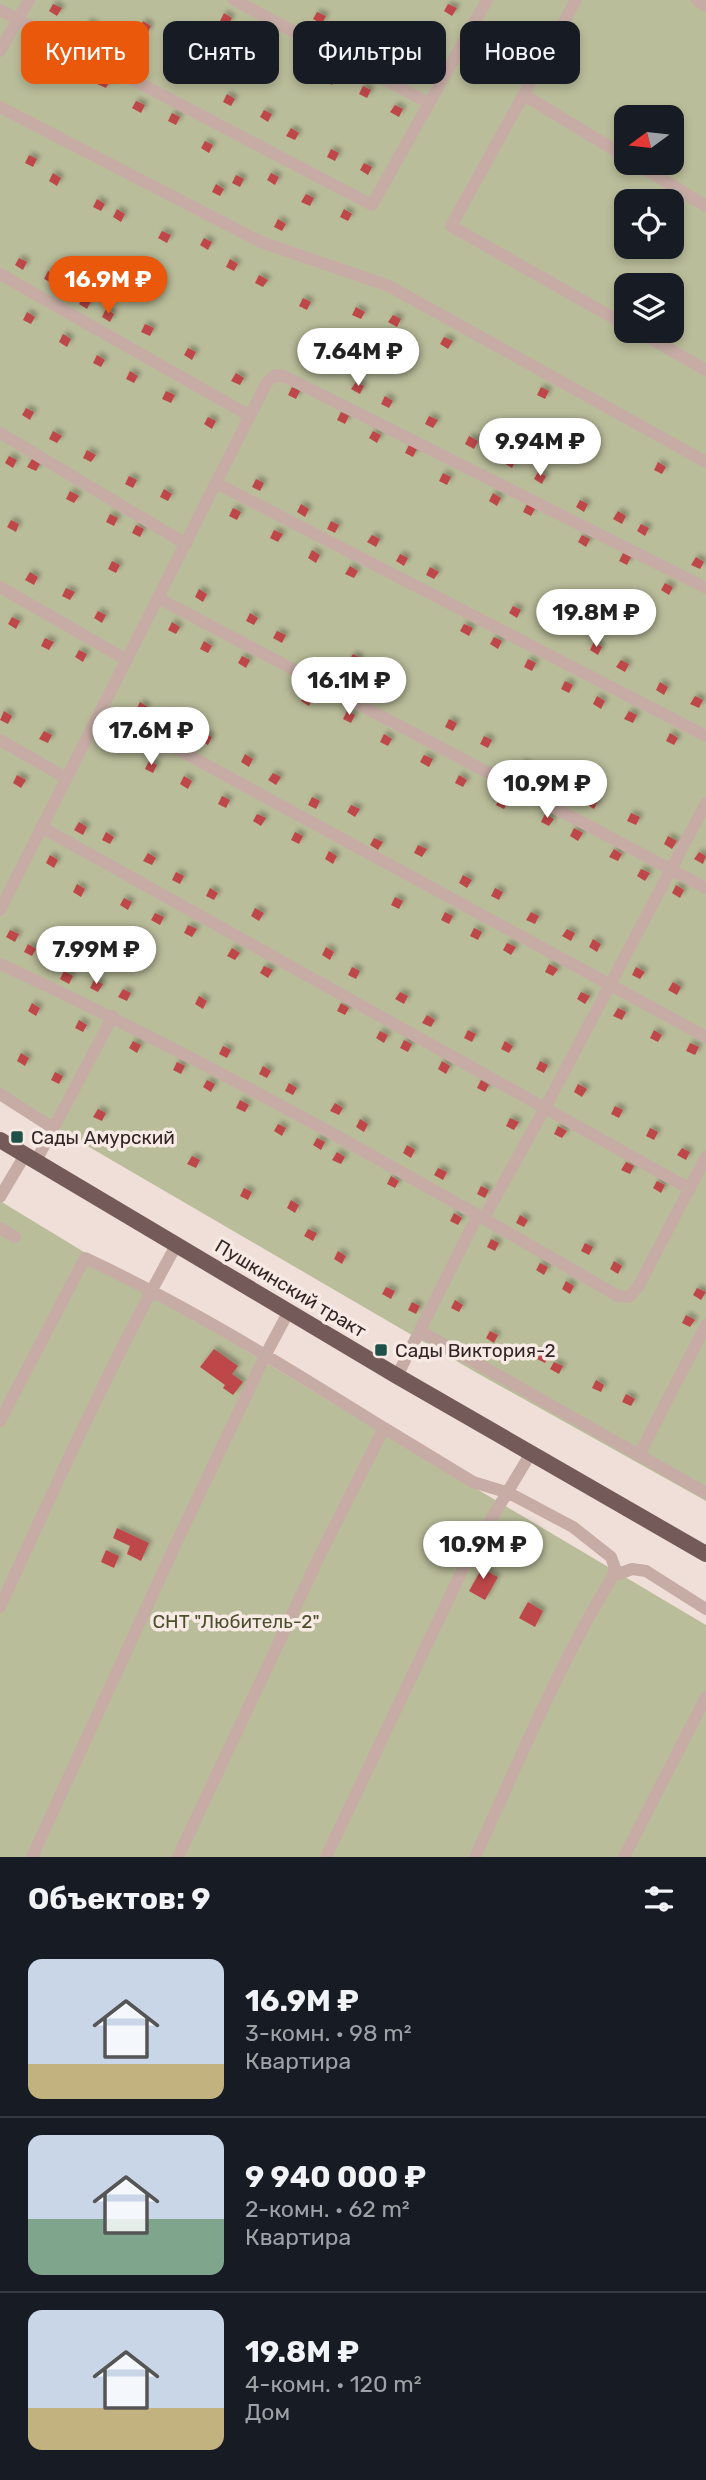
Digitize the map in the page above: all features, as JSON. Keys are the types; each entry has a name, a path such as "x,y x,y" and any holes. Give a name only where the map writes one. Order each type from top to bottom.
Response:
{"main road":[{"name":"Пушкинский тракт","path":"0,1140 397,1376 706,1554"}],"street":[{"path":"0,51 29,0"},
{"path":"234,0 429,103"},
{"path":"576,0 451,226 614,318"},
{"path":"697,0 706,6"},
{"path":"0,10 372,205 485,1"},
{"path":"524,95 614,151"},
{"path":"0,107 261,242 389,286 706,462"},
{"path":"655,175 706,206"},
{"path":"0,274 250,416"},
{"path":"658,343 706,370"},
{"path":"0,910 3,895 127,660 267,382 276,375 286,377 706,588"},
{"path":"0,433 186,544"},
{"path":"216,483 706,736"},
{"path":"0,587 127,660"},
{"path":"158,598 706,888"},
{"path":"102,708 706,1037"},
{"path":"0,740 66,778"},
{"path":"397,1376 481,1217 545,1108 706,803"},
{"path":"41,827 690,1189"},
{"path":"0,964 113,1016 481,1217 618,1296 629,1297 638,1287 706,1157"},
{"path":"2,1189 53,1128 113,1016"},
{"path":"0,1094 53,1128"},
{"path":"0,1228 15,1237"},
{"path":"0,1607 88,1416 177,1244"},
{"path":"0,1422 85,1258 152,1289 266,1354 473,1482 509,1493 573,1527 611,1557 615,1568 613,1576 583,1625 557,1676 475,1857"},
{"path":"32,1857 266,1354 289,1311"},
{"path":"639,1455 706,1325"},
{"path":"419,1331 706,1493"},
{"path":"178,1857 320,1555 384,1428"},
{"path":"326,1857 469,1556 531,1453"},
{"path":"613,1576 632,1569 646,1571 706,1609"},
{"path":"624,1857 706,1697"}],"green space":[{"path":"0,0 706,0 706,1501 477,1373 0,1095"},
{"name":"СНТ \"Любитель-2\"","path":"0,1201 706,1625 706,1857 0,1857"}],"building":[{"path":"53,4 62,8 57,16 49,11"},
{"path":"448,4 457,8 452,16 444,11"},
{"path":"317,12 326,16 324,21 313,19"},
{"path":"224,13 232,18 230,21 220,21"},
{"path":"363,86 371,90 367,98 359,94"},
{"path":"227,94 235,99 231,106 223,102"},
{"path":"136,101 145,105 141,113 132,108"},
{"path":"395,105 403,109 399,117 390,112"},
{"path":"264,110 272,114 268,122 260,117"},
{"path":"172,113 180,117 176,125 168,121"},
{"path":"291,128 299,133 295,140 286,136"},
{"path":"205,141 213,145 209,153 201,148"},
{"path":"331,149 339,153 335,161 327,157"},
{"path":"29,155 37,159 33,167 25,163"},
{"path":"364,163 372,167 368,175 360,170"},
{"path":"53,173 61,178 57,186 49,181"},
{"path":"271,173 279,177 275,185 267,180"},
{"path":"236,175 244,179 240,187 232,183"},
{"path":"216,184 224,189 220,196 212,192"},
{"path":"306,194 314,198 310,206 301,202"},
{"path":"97,199 105,204 101,211 93,207"},
{"path":"117,209 125,214 121,222 113,217"},
{"path":"344,209 352,214 348,221 340,217"},
{"path":"278,219 286,224 282,231 274,227"},
{"path":"162,231 171,235 167,243 158,238"},
{"path":"204,238 212,242 208,250 200,245"},
{"path":"19,258 27,262 23,270 15,265"},
{"path":"230,259 238,264 234,271 226,267"},
{"path":"48,271 57,275 52,283 44,279"},
{"path":"259,275 268,280 263,287 255,283"},
{"path":"83,297 91,301 87,309 79,304"},
{"path":"303,298 311,302 307,310 299,306"},
{"path":"356,307 365,312 361,319 352,315"},
{"path":"106,309 114,314 110,322 102,317"},
{"path":"27,312 35,317 31,324 23,320"},
{"path":"393,315 401,319 397,327 388,322"},
{"path":"145,324 154,328 150,336 141,332"},
{"path":"63,334 71,339 67,347 59,342"},
{"path":"444,337 453,341 448,349 440,344"},
{"path":"188,348 196,352 192,360 184,355"},
{"path":"310,349 318,354 314,361 306,357"},
{"path":"97,355 105,360 101,367 93,363"},
{"path":"130,371 138,376 134,383 126,379"},
{"path":"236,373 244,378 240,385 231,381"},
{"path":"356,382 364,386 360,394 351,389"},
{"path":"292,387 300,391 296,399 288,395"},
{"path":"541,387 549,391 545,399 537,395"},
{"path":"166,391 175,395 171,403 162,399"},
{"path":"385,396 393,401 389,408 381,404"},
{"path":"26,408 34,412 30,420 22,415"},
{"path":"341,412 349,416 345,424 337,420"},
{"path":"429,416 438,420 433,428 425,424"},
{"path":"208,417 216,421 212,429 204,424"},
{"path":"53,431 62,436 57,443 49,439"},
{"path":"373,431 381,435 377,443 369,438"},
{"path":"469,436 478,441 474,449 465,444"},
{"path":"409,445 417,449 413,457 405,453"},
{"path":"87,450 96,455 91,462 83,458"},
{"path":"508,455 516,460 512,468 504,463"},
{"path":"9,456 17,460 13,468 5,463"},
{"path":"32,459 40,464 36,471 27,467"},
{"path":"658,462 666,467 662,474 654,470"},
{"path":"538,472 546,476 542,484 534,479"},
{"path":"443,473 451,477 447,485 439,481"},
{"path":"129,476 137,480 133,488 125,484"},
{"path":"256,479 264,483 260,491 252,487"},
{"path":"164,489 172,494 168,501 160,497"},
{"path":"70,491 79,496 74,503 66,499"},
{"path":"493,493 501,498 497,506 489,501"},
{"path":"580,500 588,504 584,512 576,507"},
{"path":"301,504 309,509 305,517 297,512"},
{"path":"527,504 535,509 531,516 523,512"},
{"path":"233,508 241,512 237,520 229,516"},
{"path":"618,511 626,516 622,524 613,519"},
{"path":"110,514 118,518 114,526 106,522"},
{"path":"11,520 19,524 16,532 7,527"},
{"path":"331,521 339,525 335,533 327,529"},
{"path":"641,524 649,528 645,536 637,531"},
{"path":"136,525 144,529 140,537 132,533"},
{"path":"274,530 283,534 278,542 270,538"},
{"path":"372,535 380,539 376,547 367,542"},
{"path":"582,535 590,539 586,547 578,542"},
{"path":"312,550 320,555 316,563 308,558"},
{"path":"623,553 631,557 627,565 619,561"},
{"path":"400,554 408,558 404,566 396,561"},
{"path":"696,557 704,562 700,569 691,565"},
{"path":"112,561 120,565 116,573 108,569"},
{"path":"350,566 358,571 354,578 345,574"},
{"path":"430,567 439,572 434,579 426,575"},
{"path":"30,572 38,577 34,585 25,580"},
{"path":"665,583 673,587 669,595 661,590"},
{"path":"66,588 75,592 70,600 62,596"},
{"path":"199,589 207,594 203,602 195,597"},
{"path":"631,604 639,608 636,616 627,612"},
{"path":"513,606 521,610 517,618 509,613"},
{"path":"98,611 106,615 102,623 94,618"},
{"path":"250,613 258,618 254,625 246,621"},
{"path":"546,615 554,620 550,627 542,623"},
{"path":"12,617 20,621 16,629 8,624"},
{"path":"172,622 180,627 176,634 168,630"},
{"path":"464,624 473,628 469,636 460,631"},
{"path":"277,631 286,635 282,643 273,638"},
{"path":"494,637 502,641 498,649 490,644"},
{"path":"45,638 54,642 49,650 41,646"},
{"path":"204,641 212,646 208,653 200,649"},
{"path":"594,642 602,647 598,655 590,650"},
{"path":"79,650 87,654 83,662 75,657"},
{"path":"353,654 361,658 357,666 348,662"},
{"path":"242,656 250,660 246,668 238,663"},
{"path":"528,659 536,663 532,671 524,667"},
{"path":"621,660 629,664 625,672 616,667"},
{"path":"565,681 573,685 569,693 561,689"},
{"path":"380,682 388,686 384,694 376,690"},
{"path":"660,682 668,687 664,695 656,690"},
{"path":"305,694 313,698 309,706 301,701"},
{"path":"597,696 605,701 601,709 593,704"},
{"path":"695,696 703,700 699,708 690,704"},
{"path":"140,702 148,707 144,714 136,710"},
{"path":"4,711 12,716 8,724 0,720"},
{"path":"347,711 355,715 351,723 343,719"},
{"path":"629,711 637,715 633,723 624,719"},
{"path":"167,712 175,716 171,724 162,720"},
{"path":"449,719 457,723 453,731 445,727"},
{"path":"44,731 52,735 48,743 39,739"},
{"path":"204,733 212,737 208,745 200,741"},
{"path":"670,733 678,738 674,745 666,741"},
{"path":"384,734 392,739 388,746 380,742"},
{"path":"114,736 123,741 119,749 110,744"},
{"path":"484,736 492,740 488,748 480,744"},
{"path":"245,754 253,759 249,767 241,762"},
{"path":"424,755 433,759 429,767 420,762"},
{"path":"149,761 157,765 153,773 145,769"},
{"path":"522,762 530,766 526,774 518,770"},
{"path":"273,773 281,777 276,785 268,780"},
{"path":"17,775 26,780 21,788 13,783"},
{"path":"459,775 467,780 463,787 455,783"},
{"path":"184,776 192,781 188,789 180,784"},
{"path":"565,779 573,784 569,791 561,787"},
{"path":"222,796 230,800 226,808 218,804"},
{"path":"590,796 598,801 594,809 586,804"},
{"path":"312,797 320,801 316,809 308,805"},
{"path":"500,797 508,802 504,809 496,805"},
{"path":"351,805 360,809 355,817 347,812"},
{"path":"631,813 640,817 636,825 627,821"},
{"path":"257,814 266,818 261,826 253,821"},
{"path":"545,814 554,819 549,826 541,822"},
{"path":"79,822 87,827 83,835 74,830"},
{"path":"574,828 583,833 578,841 570,836"},
{"path":"106,832 114,837 110,844 102,840"},
{"path":"295,832 303,836 299,844 291,840"},
{"path":"668,836 677,841 672,849 664,844"},
{"path":"374,838 383,842 378,850 370,845"},
{"path":"418,845 427,849 422,857 414,853"},
{"path":"614,849 622,854 618,861 609,857"},
{"path":"329,851 337,856 333,864 325,859"},
{"path":"699,852 706,856 703,864 694,859"},
{"path":"148,853 156,858 152,865 143,861"},
{"path":"50,855 58,860 54,868 46,863"},
{"path":"641,869 650,873 645,881 637,876"},
{"path":"176,872 184,876 180,884 172,880"},
{"path":"463,875 472,880 467,888 459,883"},
{"path":"77,884 85,889 81,897 73,892"},
{"path":"676,885 684,890 680,898 672,893"},
{"path":"210,888 218,893 214,900 206,896"},
{"path":"495,888 503,892 499,900 491,896"},
{"path":"395,897 403,901 399,909 391,905"},
{"path":"124,898 132,902 128,910 120,905"},
{"path":"255,908 264,913 259,921 251,916"},
{"path":"445,912 453,916 449,924 441,920"},
{"path":"531,912 539,916 535,924 526,920"},
{"path":"155,913 164,917 160,925 151,920"},
{"path":"188,925 197,929 192,937 184,933"},
{"path":"474,928 482,932 478,940 470,936"},
{"path":"567,929 575,933 571,941 562,936"},
{"path":"10,930 19,934 15,942 6,937"},
{"path":"593,939 601,944 597,952 589,947"},
{"path":"507,943 516,947 511,955 503,950"},
{"path":"28,944 36,949 32,956 24,952"},
{"path":"326,947 334,952 330,960 322,955"},
{"path":"232,948 240,953 235,960 227,956"},
{"path":"549,964 558,969 553,976 545,972"},
{"path":"264,966 273,970 268,978 260,973"},
{"path":"352,967 360,971 356,979 348,975"},
{"path":"636,967 645,972 640,979 632,975"},
{"path":"64,971 73,976 69,984 60,979"},
{"path":"94,980 103,984 98,992 90,988"},
{"path":"673,982 681,987 677,995 668,990"},
{"path":"123,989 131,993 127,1001 118,997"},
{"path":"400,992 408,996 404,1004 395,999"},
{"path":"581,992 590,996 585,1004 577,999"},
{"path":"199,996 207,1001 203,1009 195,1004"},
{"path":"32,1003 40,1008 36,1016 28,1011"},
{"path":"341,1003 349,1008 345,1015 337,1011"},
{"path":"618,1008 626,1012 622,1020 613,1016"},
{"path":"427,1015 435,1020 431,1027 422,1023"},
{"path":"79,1020 87,1025 83,1032 75,1028"},
{"path":"468,1030 476,1034 472,1042 464,1038"},
{"path":"654,1030 662,1035 658,1042 650,1038"},
{"path":"380,1031 388,1035 384,1043 376,1038"},
{"path":"404,1040 412,1044 408,1052 400,1048"},
{"path":"133,1041 141,1045 137,1053 129,1048"},
{"path":"505,1041 513,1046 509,1053 501,1049"},
{"path":"690,1043 699,1047 695,1055 686,1051"},
{"path":"223,1046 231,1050 227,1058 219,1054"},
{"path":"21,1053 29,1058 25,1066 17,1061"},
{"path":"442,1061 450,1066 446,1074 438,1069"},
{"path":"540,1061 548,1065 544,1073 536,1069"},
{"path":"177,1062 185,1066 181,1074 173,1070"},
{"path":"263,1066 271,1071 267,1078 259,1074"},
{"path":"55,1072 63,1076 59,1084 51,1080"},
{"path":"207,1080 215,1084 211,1092 203,1087"},
{"path":"481,1080 489,1085 485,1092 477,1088"},
{"path":"289,1083 297,1088 293,1095 285,1091"},
{"path":"578,1084 587,1089 582,1097 574,1092"},
{"path":"240,1100 249,1105 245,1112 236,1108"},
{"path":"335,1103 343,1108 339,1115 330,1111"},
{"path":"615,1106 623,1110 619,1118 611,1114"},
{"path":"98,1109 106,1113 102,1121 93,1117"},
{"path":"510,1118 519,1122 514,1130 506,1126"},
{"path":"360,1119 368,1124 364,1132 356,1127"},
{"path":"278,1124 286,1128 282,1136 274,1131"},
{"path":"558,1126 567,1131 562,1138 554,1134"},
{"path":"650,1128 658,1132 654,1140 646,1136"},
{"path":"317,1138 325,1142 321,1150 313,1145"},
{"path":"407,1145 415,1150 411,1158 403,1153"},
{"path":"682,1148 690,1152 686,1160 677,1155"},
{"path":"337,1152 345,1157 341,1164 332,1160"},
{"path":"192,1156 200,1160 196,1168 187,1164"},
{"path":"626,1162 634,1166 630,1174 621,1170"},
{"path":"438,1168 447,1172 443,1180 434,1175"},
{"path":"391,1176 399,1181 395,1188 387,1184"},
{"path":"657,1181 665,1185 661,1193 653,1188"},
{"path":"481,1186 489,1190 485,1198 477,1194"},
{"path":"244,1188 252,1192 248,1200 240,1196"},
{"path":"291,1200 299,1205 295,1213 287,1208"},
{"path":"454,1213 462,1218 458,1225 450,1221"},
{"path":"520,1215 528,1220 524,1227 516,1223"},
{"path":"308,1229 317,1233 313,1241 304,1236"},
{"path":"491,1239 499,1243 495,1251 487,1247"},
{"path":"585,1243 593,1247 589,1255 581,1251"},
{"path":"338,1251 346,1256 342,1264 334,1259"},
{"path":"614,1261 622,1266 618,1274 610,1269"},
{"path":"540,1263 548,1267 544,1275 536,1270"},
{"path":"566,1281 574,1286 570,1294 562,1289"},
{"path":"386,1287 395,1291 391,1299 382,1294"},
{"path":"697,1288 706,1292 701,1300 693,1295"},
{"path":"455,1300 463,1305 459,1312 451,1308"},
{"path":"412,1302 420,1306 416,1314 408,1310"},
{"path":"686,1315 695,1320 690,1327 682,1323"},
{"path":"490,1331 498,1335 494,1343 486,1338"},
{"path":"214,1349 238,1366 232,1374 243,1382 233,1395 223,1388 225,1385 200,1367"},
{"path":"541,1351 549,1356 545,1363 537,1359"},
{"path":"554,1362 563,1366 559,1374 550,1369"},
{"path":"596,1380 604,1385 601,1392 592,1388"},
{"path":"626,1394 635,1399 631,1406 622,1402"},
{"path":"117,1528 149,1543 141,1561 127,1554 130,1546 113,1538"},
{"path":"106,1550 119,1556 114,1568 101,1562"},
{"path":"480,1557 488,1562 484,1570 498,1577 485,1600 469,1591 481,1570 475,1566"},
{"path":"528,1602 543,1611 535,1627 519,1618"}],"place":[{"name":"Сады Амурский","path":"17,1137"},
{"name":"Сады Виктория-2","path":"381,1350"}]}
